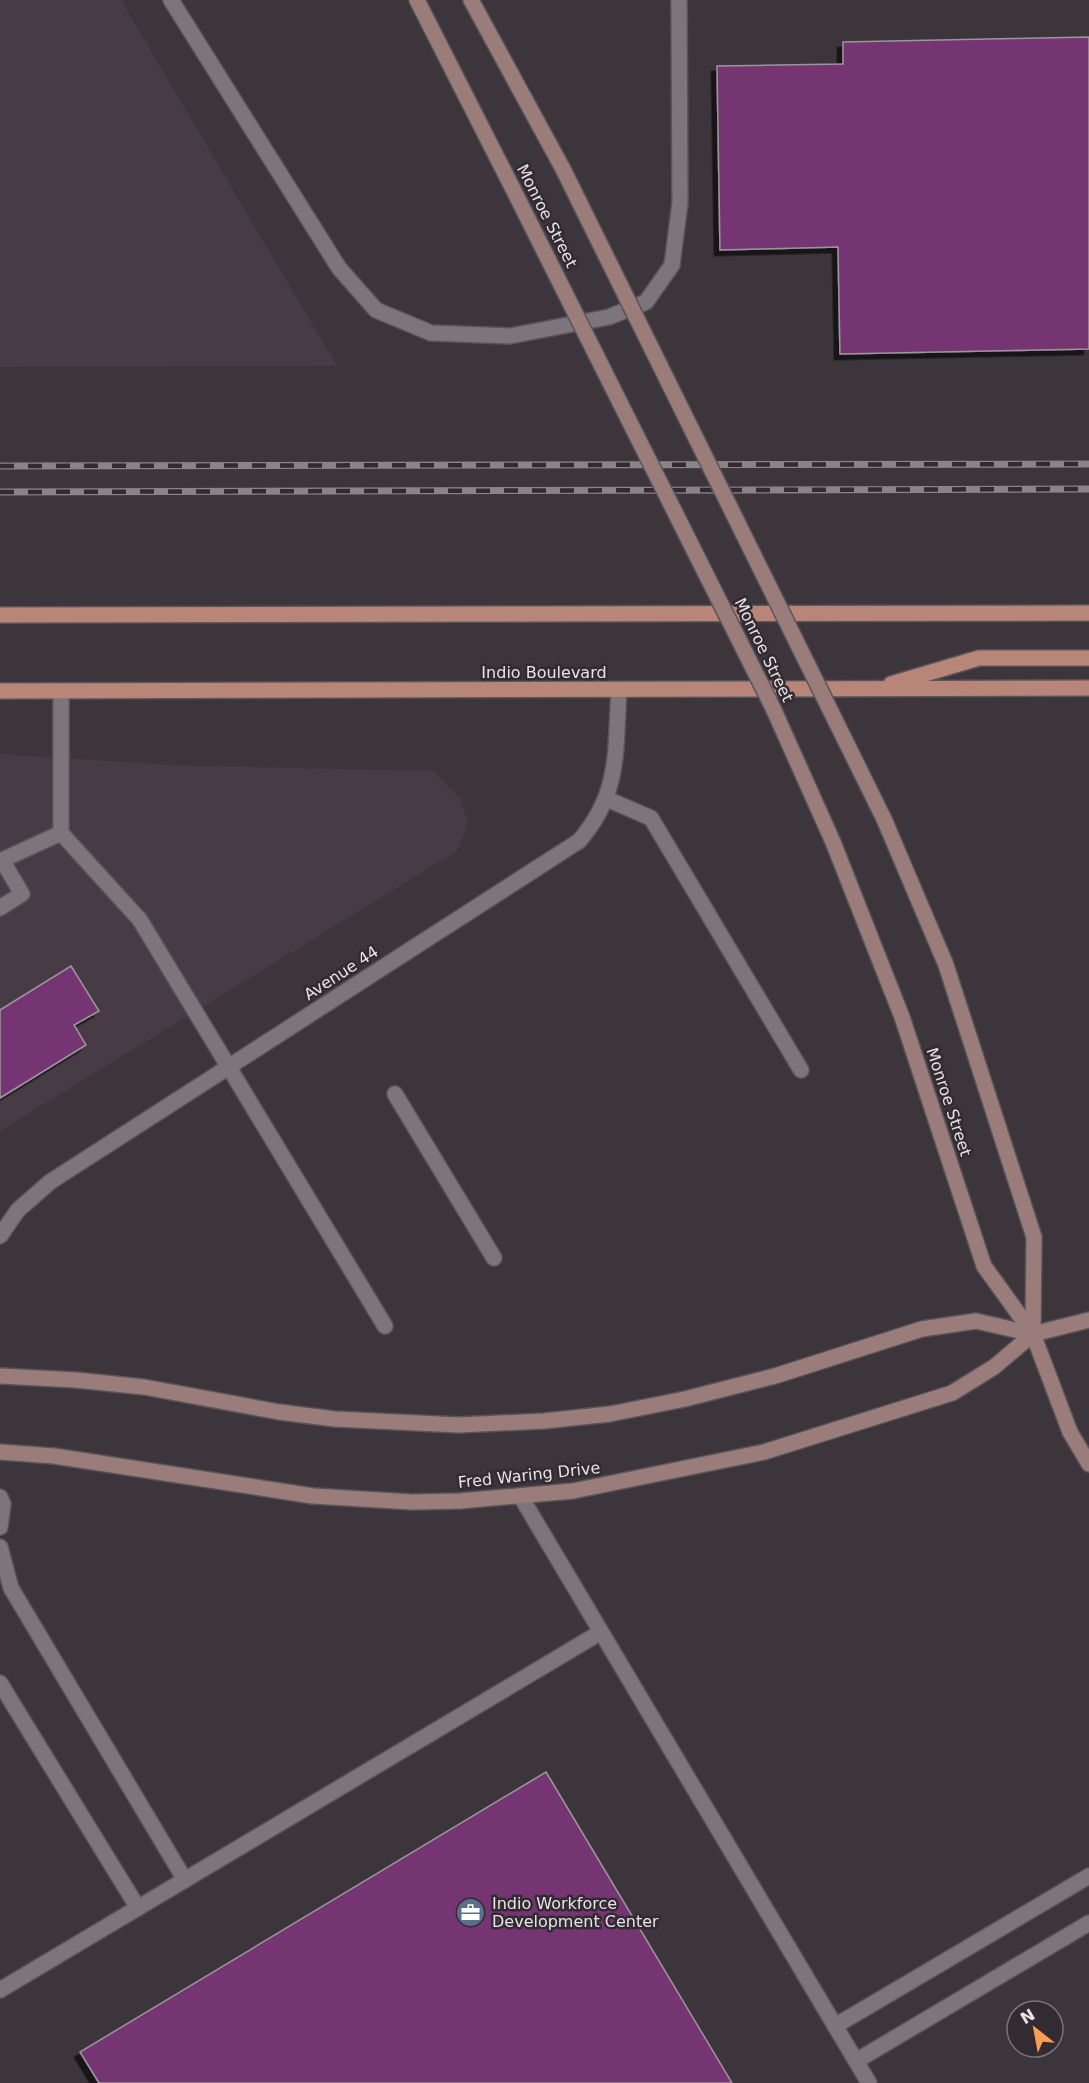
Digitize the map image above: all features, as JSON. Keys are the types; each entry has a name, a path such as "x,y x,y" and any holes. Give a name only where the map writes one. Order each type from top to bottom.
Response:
{"main road":[{"name":"Monroe Street","path":"417,0 773,708 833,842 902,1017 984,1266 1033,1334 1070,1432 1089,1464"},
{"name":"Monroe Street","path":"471,0 563,169 884,819 945,965 1034,1237 1033,1334"},
{"path":"0,615 1089,613"},
{"path":"874,689 979,658 1089,658"},
{"name":"Indio Boulevard","path":"0,691 1089,688"},
{"name":"Fred Waring Drive","path":"0,1452 76,1459 313,1496 412,1502 521,1497 573,1491 764,1452 951,1393 994,1367 1033,1334 1089,1320"},
{"name":"Fred Waring Drive","path":"0,1376 76,1380 144,1387 279,1412 336,1419 459,1425 544,1421 610,1414 685,1399 775,1376 922,1329 976,1321 1033,1334"}],"street":[{"path":"171,0 339,268 376,310 431,333 510,336 609,317 646,302 672,265 680,202 679,0"},
{"name":"Avenue 44","path":"0,1236 18,1210 50,1182 579,841 597,821 607,799 612,778 619,690"},
{"path":"61,691 61,833 140,920 385,1326"},
{"path":"607,799 651,818 801,1070"},
{"path":"0,908 22,894 1,858 61,833"},
{"path":"395,1094 494,1258"},
{"path":"0,1497 3,1503 0,1527"},
{"path":"521,1497 869,2083"},
{"path":"0,1546 11,1588 185,1880"},
{"path":"0,1990 601,1632"},
{"path":"0,1683 138,1908"},
{"path":"835,2026 1089,1876"},
{"path":"856,2061 1089,1923"}],"shaded area":[{"path":"0,0 121,0 337,366 0,367"},
{"path":"0,754 172,765 433,771 461,800 468,823 457,851 0,1131"}],"building":[{"path":"1089,37 1089,349 840,354 838,247 720,250 717,66 843,64 843,42"},
{"path":"71,966 99,1011 74,1025 86,1045 0,1098 0,1010"},
{"name":"Indio Workforce Development Center","path":"546,1772 732,2083 99,2083 80,2052"}],"railway":[{"path":"0,466 1089,464"},
{"path":"0,492 1089,489"}],"place":[{"name":"Indio Workforce Development Center","path":"471,1912"}]}
